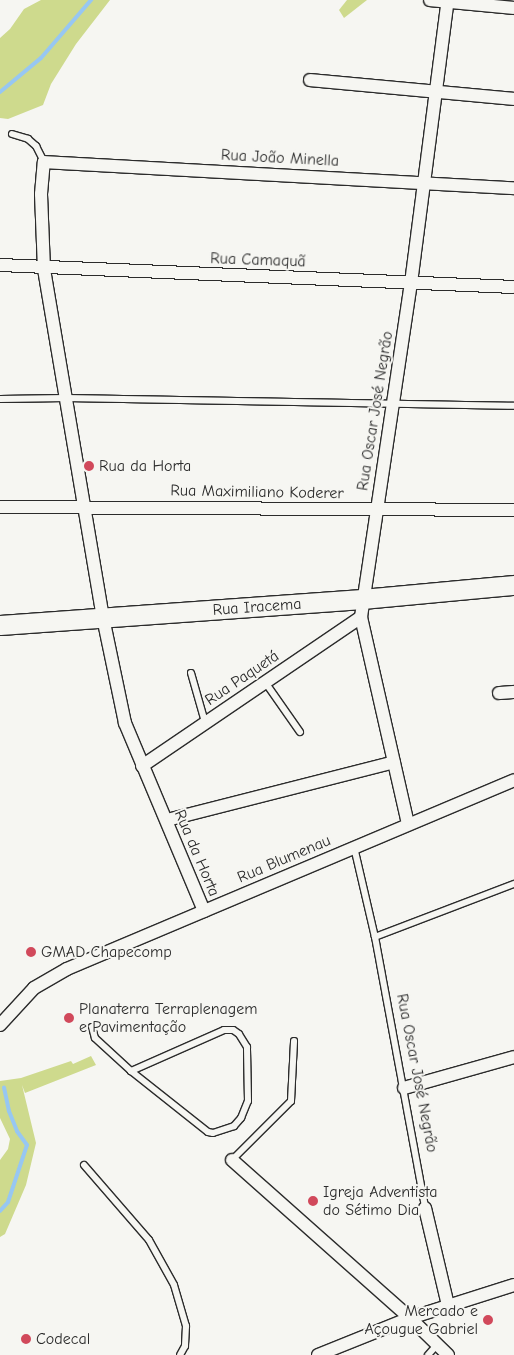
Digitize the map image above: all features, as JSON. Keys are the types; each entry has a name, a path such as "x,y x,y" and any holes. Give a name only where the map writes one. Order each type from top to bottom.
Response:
{"street":[{"path":"430,0 514,8"},
{"name":"Rua Oscar José Negrão","path":"408,824 362,608 394,405 448,1"},
{"path":"310,80 514,99"},
{"name":"Rua João Minella","path":"44,162 514,188"},
{"name":"Rua da Horta","path":"44,162 41,194 44,268 85,506 102,618 125,723 204,911"},
{"name":"Rua Camaquã","path":"0,265 514,287"},
{"name":"Rua Maximiliano Koderer","path":"0,507 514,510"},
{"name":"Rua Iracema","path":"0,625 102,618 362,608 514,585"},
{"name":"Rua Paquetá","path":"142,766 265,682 362,608"},
{"path":"499,693 514,692"},
{"path":"166,820 394,762"},
{"name":"Rua Blumenau","path":"0,1025 34,988 67,969 514,780"},
{"path":"404,1088 514,1057"},
{"path":"232,1160 410,1318 448,1355"},
{"name":"Rua Oscar José Negrão","path":"426,1208 448,1305"},
{"path":"318,1355 410,1318 514,1285"}],"lane":[{"path":"12,134 28,139 36,146 44,162"},
{"path":"0,399 66,398 514,406"},
{"path":"191,673 205,722"},
{"path":"265,682 300,732"},
{"name":"Rua Oscar José Negrão","path":"354,847 374,937 426,1208"},
{"path":"374,937 514,884"},
{"path":"92,1028 95,1038 131,1071 208,1132 213,1133 234,1126 241,1118 248,1101 247,1047 239,1034 233,1030 224,1030 131,1071"},
{"path":"232,1160 291,1101 294,1041"},
{"path":"84,1166 149,1240 174,1285 186,1326 185,1346 180,1355"},
{"path":"428,1355 437,1345"}],"green space":[{"path":"41,0 110,0 76,44 51,84 43,105 8,119 0,118 0,38 10,29 24,9"},
{"path":"347,0 367,0 344,18 339,10"},
{"path":"91,1056 96,1065 25,1093 22,1085 36,1143 26,1185 5,1234 0,1237 0,1160 8,1149 10,1139 0,1118 0,1081 21,1078 71,1061 73,1064"}],"waterway":[{"path":"0,92 41,58 91,0"},
{"path":"0,1211 8,1202 27,1145 17,1131 9,1111 4,1088"}],"place":[{"name":"Rua da Horta","path":"89,466"},
{"name":"GMAD Chapecomp","path":"31,952"},
{"name":"Planaterra Terraplenagem e Pavimentação","path":"69,1018"},
{"name":"Igreja Adventista do Sétimo Dia","path":"313,1201"},
{"name":"Mercado e Açougue Gabriel","path":"488,1320"},
{"name":"Codecal","path":"26,1339"}]}
